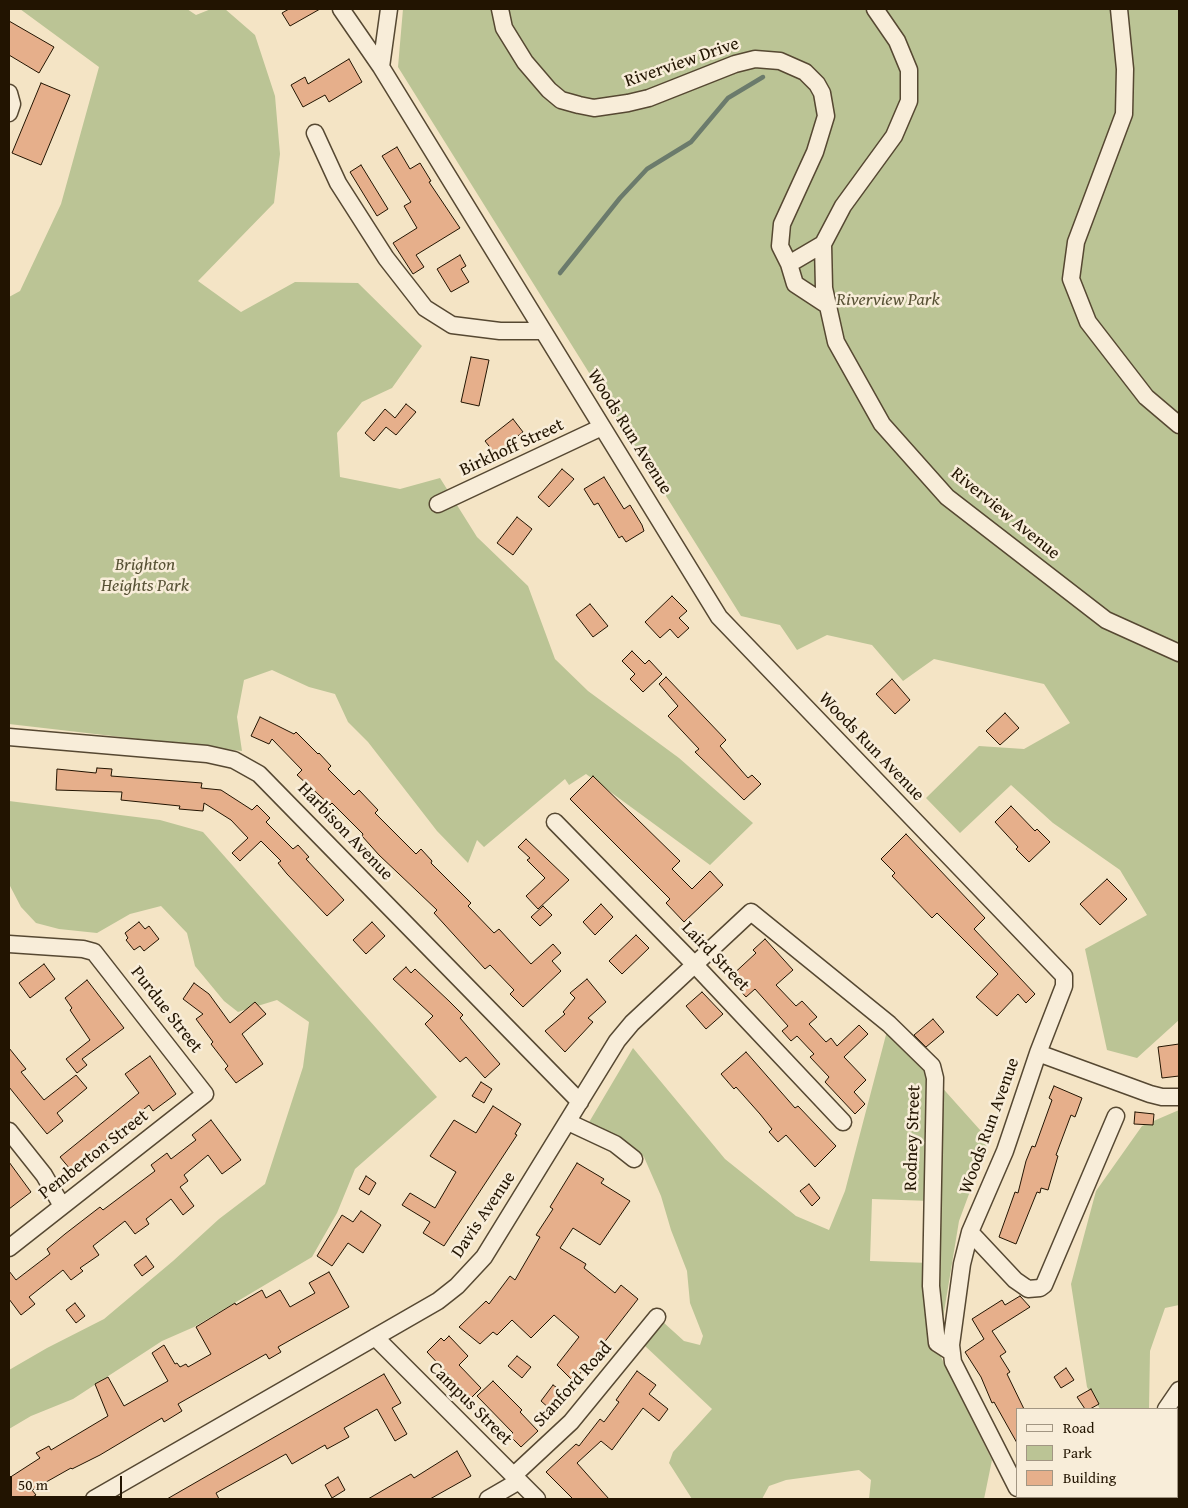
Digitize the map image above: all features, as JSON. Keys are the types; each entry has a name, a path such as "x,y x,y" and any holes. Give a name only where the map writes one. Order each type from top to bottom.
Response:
{"street":[{"name":"Woods Run Avenue","path":"341,9 381,68 728,628 1064,976 1064,986 1038,1052 1005,1151 970,1232 962,1264 950,1352"},
{"path":"381,68 389,9"},
{"name":"Riverview Drive","path":"500,9 504,28 525,62 548,90 562,100 579,105 610,106 635,101 735,64 755,60 780,61 804,72 817,84 822,92 826,116 815,152 782,224 780,246 789,264"},
{"name":"Riverview Avenue","path":"876,9 897,41 909,70 909,101 894,136 843,206 823,244 821,263 827,305 836,342 882,424 947,497 1106,620 1179,653"},
{"path":"1119,9 1125,69 1124,114 1076,242 1071,279 1088,322 1146,397 1179,425"},
{"path":"9,93 12,104 9,113"},
{"path":"315,133 338,183 363,223 404,284 425,308 452,325 500,331 543,331"},
{"path":"823,244 789,264 795,284 827,305"},
{"name":"Birkhoff Street","path":"438,504 602,427"},
{"name":"Harbison Avenue","path":"9,737 207,754 234,760 259,774 580,1102"},
{"name":"Laird Street","path":"555,822 696,966 843,1122"},
{"name":"Davis Avenue","path":"94,1499 438,1301 473,1271 484,1257 622,1035 752,912"},
{"name":"Rodney Street","path":"752,912 889,1024 932,1066 935,1078 931,1286 937,1343 950,1352"},
{"name":"Purdue Street","path":"9,944 83,949 94,952 205,1094"},
{"path":"1038,1052 1150,1094 1162,1097 1179,1096"},
{"name":"Pemberton Street","path":"9,1248 205,1094"},
{"path":"970,1232 1015,1280 1028,1289 1040,1288 1044,1285 1116,1116"},
{"path":"568,1122 615,1144 634,1159"},
{"path":"9,1131 44,1175 62,1206"},
{"name":"Stanford Road","path":"488,1499 516,1478 571,1422 657,1317"},
{"name":"Campus Street","path":"375,1337 537,1499"},
{"path":"950,1352 1013,1467 1016,1483"},
{"path":"1167,1408 1179,1390"}],"green space":[{"name":"Brighton Heights Park","path":"20,9 187,9 196,15 211,9 225,9 255,35 275,96 280,154 274,203 198,281 241,312 295,282 358,283 422,346 392,388 362,402 337,433 340,477 400,489 440,478 477,537 528,586 555,659 588,691 679,758 753,823 710,865 586,774 569,785 565,779 484,847 477,840 468,863 437,831 368,742 348,722 335,694 309,687 272,670 244,680 237,717 242,751 9,724 9,297 20,291 61,204 99,67"},
{"name":"Riverview Park","path":"403,9 1179,9 1179,1020 1137,1058 1107,1050 1085,949 1147,915 1120,870 1053,823 1011,785 960,833 926,798 979,746 1024,749 1070,723 1044,684 934,659 903,681 872,645 827,635 797,650 780,625 741,616 398,67"},
{"path":"9,801 160,820 203,832 437,1097 355,1169 337,1213 312,1257 194,1327 162,1341 73,1399 31,1416 9,1429 9,1370 104,1319 173,1261 219,1219 265,1184 303,1067 309,1022 277,1000 238,1012 224,1001 195,966 187,933 161,906 130,914 97,933 59,929 36,923 21,907 9,884"},
{"path":"887,1031 938,1083 989,1140 959,1221 943,1318 941,1357 992,1460 984,1499 869,1499 871,1480 859,1470 786,1480 769,1486 762,1499 692,1499 669,1463 673,1452 712,1409 644,1345 663,1322 684,1341 700,1345 703,1336 690,1303 687,1271 671,1230 661,1196 644,1157 612,1135 588,1124 633,1048 725,1159 796,1216 829,1230 845,1191","holes":["872,1199 931,1201 930,1263 870,1261"]},
{"path":"1179,1110 1179,1305 1165,1308 1150,1351 1149,1408 1099,1408 1087,1387 1071,1284 1096,1191 1142,1126"}],"building":[{"path":"289,9 320,9 290,26 282,13"},
{"path":"9,21 54,47 39,73 9,55"},
{"path":"349,59 362,82 329,102 325,95 303,107 291,85 305,77 308,84"},
{"path":"41,83 70,95 41,165 12,153"},
{"path":"397,147 410,169 420,163 431,181 429,182 460,228 416,255 424,267 413,274 393,243 417,228 404,206 411,202 382,156"},
{"path":"361,165 388,209 377,216 350,172"},
{"path":"460,255 466,266 461,269 469,282 451,292 437,269"},
{"path":"471,357 489,360 479,406 461,402"},
{"path":"406,404 416,412 396,435 386,427 374,441 365,433 385,409 395,418"},
{"path":"513,419 523,432 506,445 511,451 500,460 485,441"},
{"path":"562,469 574,479 549,507 538,497"},
{"path":"604,477 624,509 630,505 642,525 644,531 626,542 622,536 619,538 598,503 594,505 584,489"},
{"path":"517,517 532,529 513,555 497,543"},
{"path":"672,596 687,611 679,618 689,628 678,638 670,629 660,638 645,622"},
{"path":"590,604 608,626 593,637 576,615"},
{"path":"632,651 645,664 649,660 662,674 643,692 630,679 635,674 622,661"},
{"path":"666,677 726,740 720,746 748,778 752,775 761,784 744,800 695,752 699,749 668,716 678,706 659,684"},
{"path":"892,679 910,700 895,714 876,694"},
{"path":"1005,713 1019,728 1000,745 986,731"},
{"path":"260,717 294,734 296,732 331,766 328,769 354,795 359,790 378,810 375,813 416,854 421,849 432,861 431,863 471,903 468,906 494,933 499,929 531,964 553,944 561,953 552,961 561,971 523,1007 510,994 514,990 490,965 485,969 434,913 437,910 379,855 362,836 363,834 332,803 330,805 297,775 302,770 272,739 269,744 251,736"},
{"path":"97,768 112,769 111,776 202,783 201,788 221,790 252,810 257,805 270,818 266,822 293,849 298,845 309,857 306,859 344,900 327,916 287,874 278,863 281,861 261,841 240,861 232,853 248,838 231,820 204,803 203,811 179,809 180,806 121,800 122,792 56,790 57,769 96,773"},
{"path":"593,776 680,861 672,869 692,889 710,871 723,885 684,922 666,903 670,899 570,799"},
{"path":"1011,806 1035,831 1037,829 1050,842 1029,862 995,822"},
{"path":"906,834 985,918 974,929 1035,994 1026,1003 1018,994 997,1016 976,997 998,974 937,913 932,918 892,876 895,873 881,859"},
{"path":"526,839 569,880 538,909 526,896 545,878 527,860 530,858 518,847"},
{"path":"1107,879 1127,899 1100,925 1080,904"},
{"path":"601,904 613,917 595,935 583,922"},
{"path":"543,906 552,915 540,926 531,917"},
{"path":"139,922 145,929 149,926 159,939 144,951 140,946 134,950 126,940 128,938 125,933"},
{"path":"372,922 385,936 366,954 353,940"},
{"path":"636,935 649,948 622,974 609,961"},
{"path":"765,939 793,970 776,985 796,1006 802,1001 817,1017 809,1024 826,1042 831,1038 837,1046 859,1025 868,1034 844,1057 866,1080 854,1092 865,1104 855,1114 825,1082 829,1077 810,1057 814,1054 797,1036 791,1041 782,1031 788,1026 755,989 746,997 729,978 756,953 753,950"},
{"path":"44,964 55,979 30,998 19,983"},
{"path":"406,967 411,973 415,969 463,1015 460,1018 500,1064 485,1078 466,1057 460,1062 425,1024 433,1016 393,979"},
{"path":"587,979 606,1002 588,1018 593,1022 565,1052 545,1031 565,1014 563,1012 575,998 570,993"},
{"path":"87,980 124,1028 82,1059 87,1065 77,1073 66,1059 90,1040 70,1010 72,1008 65,998"},
{"path":"194,983 209,994 230,1023 255,1002 266,1014 242,1034 263,1064 236,1083 225,1069 228,1066 211,1044 213,1042 196,1019 203,1014 183,999"},
{"path":"702,992 723,1014 706,1029 686,1006"},
{"path":"933,1019 944,1032 926,1047 914,1035"},
{"path":"1179,1044 1179,1076 1162,1078 1158,1047"},
{"path":"9,1048 26,1069 21,1072 44,1100 76,1075 87,1088 57,1113 63,1121 47,1134 9,1087"},
{"path":"746,1052 795,1108 798,1106 836,1146 815,1167 786,1135 778,1142 769,1132 772,1129 760,1114 736,1087 734,1089 721,1074"},
{"path":"150,1056 176,1094 153,1111 149,1105 98,1147 100,1150 97,1152 99,1155 75,1175 60,1157 139,1093 125,1074"},
{"path":"481,1082 492,1089 484,1103 472,1096"},
{"path":"1054,1086 1082,1098 1075,1117 1071,1115 1056,1155 1058,1156 1048,1190 1041,1188 1040,1193 1037,1192 1016,1244 999,1237 1015,1192 1018,1193 1032,1146 1035,1147 1052,1100 1049,1098"},
{"path":"493,1106 521,1124 515,1134 517,1135 444,1246 423,1233 430,1222 402,1205 410,1193 435,1208 456,1172 430,1156 454,1120 476,1133"},
{"path":"1135,1112 1154,1114 1153,1125 1134,1124"},
{"path":"211,1120 241,1160 222,1174 208,1155 184,1175 188,1181 180,1187 194,1206 183,1215 171,1199 146,1219 149,1224 135,1234 125,1221 93,1246 99,1255 80,1268 83,1271 71,1280 63,1270 29,1297 35,1304 21,1315 9,1299 9,1271 16,1280 50,1254 47,1249 65,1234 100,1207 103,1210 155,1171 151,1165 167,1153 171,1159 196,1140 192,1135"},
{"path":"9,1162 31,1192 9,1209"},
{"path":"577,1163 604,1179 601,1183 630,1201 600,1245 573,1228 560,1248 586,1264 584,1268 615,1293 621,1285 638,1299 578,1376 576,1375 572,1380 557,1365 579,1337 554,1315 531,1338 512,1320 497,1335 493,1332 480,1344 459,1327 486,1301 489,1304 510,1276 515,1280 540,1237 536,1235 553,1209 550,1207"},
{"path":"366,1176 376,1183 369,1195 359,1189"},
{"path":"809,1184 820,1198 812,1206 800,1191"},
{"path":"361,1211 381,1225 363,1253 348,1243 332,1266 317,1256 342,1215 353,1222"},
{"path":"146,1256 154,1267 142,1276 134,1265"},
{"path":"329,1272 349,1307 278,1347 281,1352 269,1359 266,1354 178,1404 182,1411 164,1422 162,1418 100,1455 71,1468 32,1490 36,1495 29,1499 9,1499 9,1478 40,1458 36,1453 49,1446 51,1450 108,1416 95,1384 108,1377 124,1406 168,1381 152,1353 164,1345 175,1364 177,1363 180,1367 186,1364 188,1367 211,1354 196,1327 235,1303 236,1305 262,1290 266,1298 280,1290 290,1307 315,1293 309,1283"},
{"path":"1020,1296 1030,1307 992,1331 1006,1352 1000,1356 1010,1372 1007,1374 1024,1408 1016,1408 1016,1441 994,1402 992,1403 981,1377 965,1352 984,1339 972,1319 1002,1300 1005,1305"},
{"path":"75,1303 85,1316 76,1323 66,1310"},
{"path":"449,1336 468,1356 459,1365 481,1388 471,1398 427,1352 441,1338 444,1341"},
{"path":"517,1356 531,1367 522,1378 508,1366"},
{"path":"1066,1368 1074,1380 1061,1388 1054,1377"},
{"path":"637,1371 656,1385 649,1394 668,1409 659,1421 643,1408 612,1450 601,1441 577,1463 609,1499 573,1499 546,1472 576,1444 579,1446 600,1419 604,1422 619,1402 616,1400"},
{"path":"384,1374 401,1403 392,1408 407,1434 395,1441 377,1409 344,1428 349,1437 327,1449 325,1445 292,1464 286,1454 216,1493 219,1499 167,1499"},
{"path":"493,1381 522,1410 520,1412 538,1431 521,1447 510,1436 513,1433 477,1396"},
{"path":"553,1385 563,1392 550,1409 541,1401"},
{"path":"1091,1389 1099,1404 1092,1408 1084,1408 1077,1397"},
{"path":"457,1451 471,1476 430,1499 368,1499 411,1474 414,1478"},
{"path":"338,1477 345,1490 332,1498 325,1485"}],"waterway":[{"path":"560,273 620,198 647,169 691,142 728,98 763,77"}]}
